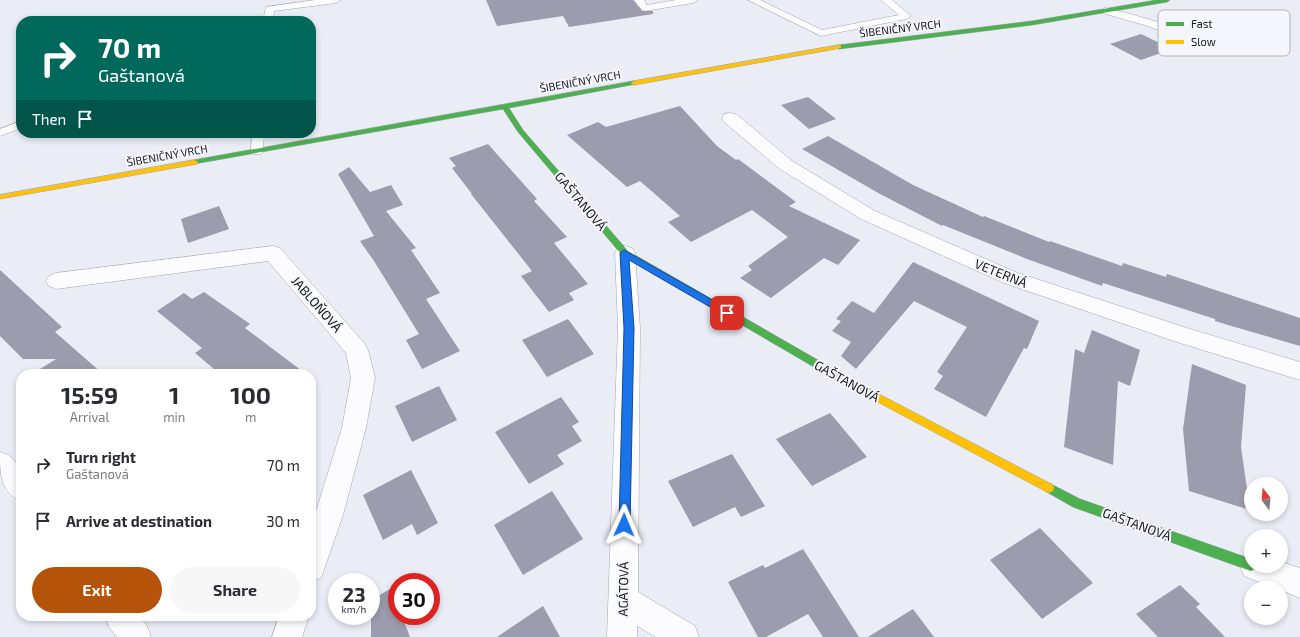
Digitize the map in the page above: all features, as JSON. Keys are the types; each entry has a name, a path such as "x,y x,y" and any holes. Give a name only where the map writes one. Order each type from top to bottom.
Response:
{"street":[{"name":"ŠIBENIČNÝ VRCH","path":"0,197 810,51 1032,23 1167,0"},
{"name":"GAŠTANOVÁ","path":"505,107 520,131 624,253 840,378 1077,503 1244,563"},
{"name":"VETERNÁ","path":"730,118 786,164 868,215 1011,278 1188,337 1300,371"},
{"name":"JABLOŇOVÁ","path":"56,282 273,253 357,350 363,378 354,428 329,515 316,553"},
{"name":"AGÁTOVÁ","path":"622,637 629,328 624,253"},
{"path":"0,463 16,483"},
{"name":"GAŠTANOVÁ","path":"1272,573 1300,583"},
{"path":"623,600 684,637"},
{"path":"124,621 136,637"},
{"path":"287,637 292,621"}],"lane":[{"path":"268,16 269,9 336,0"},
{"path":"639,0 645,8 693,0"},
{"path":"753,0 821,32 906,16 886,0"},
{"path":"1105,11 1123,14 1158,25"},
{"path":"0,133 16,126"},
{"path":"256,151 257,138"}],"building":[{"path":"486,0 633,0 642,11 653,11 653,14 569,27 563,16 497,26"},
{"path":"1141,34 1158,42 1158,54 1141,60 1110,44"},
{"path":"808,97 836,119 809,129 781,105"},
{"path":"680,106 717,146 736,160 738,159 796,202 789,206 860,240 838,265 824,258 771,298 740,278 752,270 748,266 788,237 752,210 691,242 668,222 680,216 640,181 627,187 567,135 598,122 606,127"},
{"path":"828,136 913,185 983,217 984,216 1049,242 1050,241 1122,266 1123,263 1166,277 1167,274 1300,318 1300,346 1215,321 1215,319 1103,283 1102,286 1027,259 943,225 942,226 880,194 802,149"},
{"path":"488,144 537,199 534,201 567,237 554,243 588,284 569,293 574,300 549,312 521,276 532,271 452,168 456,166 449,158"},
{"path":"349,167 370,192 391,185 403,205 386,211 416,248 411,250 440,293 426,299 460,351 422,369 406,340 419,334 360,241 374,236 338,174"},
{"path":"219,206 229,229 188,243 181,219"},
{"path":"913,262 1039,321 1027,349 1024,348 986,417 934,389 943,376 937,372 967,327 914,301 856,369 841,356 851,342 832,331 841,321 836,319 852,301 874,313"},
{"path":"0,270 62,327 55,332 97,369 40,369 56,359 23,359 0,336"},
{"path":"204,292 250,324 245,328 299,369 214,369 195,353 202,348 157,311 184,293 192,299"},
{"path":"568,319 594,354 547,377 522,340"},
{"path":"1092,330 1140,350 1130,386 1118,381 1113,465 1064,447 1075,349 1084,353"},
{"path":"1192,364 1246,385 1241,447 1245,477 1244,477 1244,508 1189,491 1183,429"},
{"path":"439,386 457,420 412,442 395,406"},
{"path":"561,397 579,422 572,426 582,441 557,455 564,464 529,484 495,432"},
{"path":"830,413 867,457 812,486 776,439"},
{"path":"732,454 765,506 741,517 735,507 693,527 668,481"},
{"path":"411,470 438,523 417,535 412,524 383,540 363,495"},
{"path":"552,491 583,539 523,575 494,525"},
{"path":"1040,528 1093,583 1042,619 990,560"},
{"path":"803,549 859,637 823,637 808,614 766,637 758,637 728,582 763,565 765,568"},
{"path":"1180,585 1200,604 1196,607 1225,637 1158,637 1136,614"},
{"path":"388,590 388,625 405,625 410,637 371,637 371,625 380,625 380,595"},
{"path":"543,606 560,637 497,637"},
{"path":"913,609 934,637 868,637"}],"traffic: fast":[{"path":"839,47 1032,23 1167,0"},
{"path":"194,162 634,83"},
{"path":"505,107 520,131 625,253 841,378 875,396"},
{"path":"1049,488 1077,503 1244,563"}],"traffic: slow":[{"path":"634,83 839,47"},
{"path":"0,197 194,162"},
{"path":"875,396 1049,488"}],"route":[{"path":"624,525 629,328 624,253 727,313"}]}
